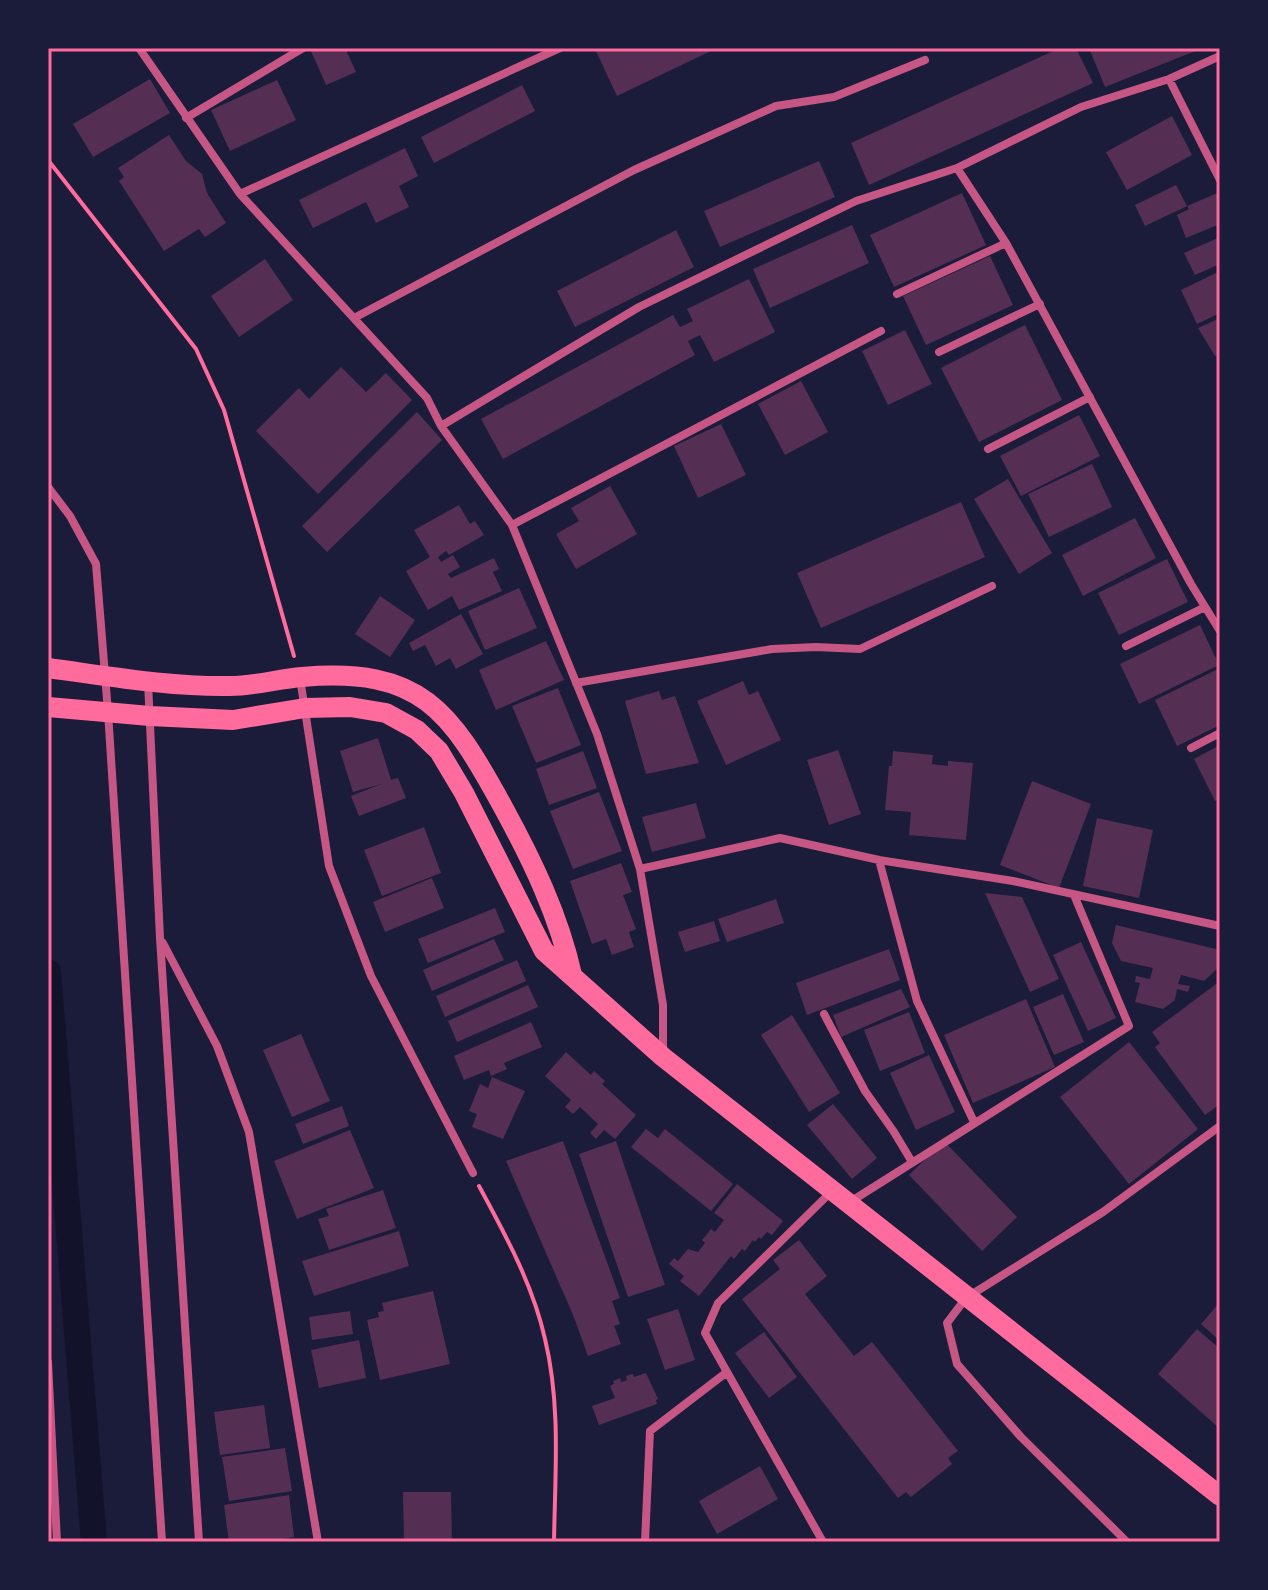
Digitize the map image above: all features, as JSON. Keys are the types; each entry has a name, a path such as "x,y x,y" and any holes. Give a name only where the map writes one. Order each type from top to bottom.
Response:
{"main road":[{"path":"48,668 148,681 231,687 340,675 382,681 420,695 455,726 510,819 564,939 572,975"},
{"path":"48,707 233,720 305,708 350,707 386,713 417,730 439,751 481,825 544,951 663,1057 1220,1496"}],"street":[{"path":"139,48 240,194 427,398 441,426 512,525 597,734 640,869 663,1005 663,1057"},
{"path":"186,118 303,48"},
{"path":"240,194 560,48"},
{"path":"441,426 639,307 856,201 957,168 1081,107 1169,79 1220,56"},
{"path":"354,318 662,157 776,106 834,97 925,60"},
{"path":"1169,79 1220,180"},
{"path":"957,168 1006,243 1220,631"},
{"path":"897,294 1006,243"},
{"path":"939,352 1040,304"},
{"path":"512,525 881,331"},
{"path":"988,449 1090,397"},
{"path":"48,487 70,516 96,564 162,1542"},
{"path":"576,683 772,649 860,649 992,586"},
{"path":"1126,646 1205,607"},
{"path":"300,677 329,866 371,976 473,1173"},
{"path":"148,681 160,938 199,1542"},
{"path":"1191,748 1220,733"},
{"path":"640,869 780,838 879,860 1013,881 1220,926"},
{"path":"879,860 917,1001 974,1122"},
{"path":"823,1542 705,1333 718,1303 839,1198 912,1162 1129,1026 1074,895"},
{"path":"160,938 217,1046 249,1132 318,1542"},
{"path":"824,1014 865,1091 912,1162"},
{"path":"1127,1542 1021,1437 957,1364 947,1323 966,1298 1103,1212 1220,1126"},
{"path":"48,1362 57,1542"},
{"path":"645,1542 650,1431 727,1372"}],"path":[{"path":"48,160 196,349 224,410 300,677"},
{"path":"473,1173 514,1252 545,1338 556,1416 554,1542"}],"building":[{"path":"345,48 356,72 326,85 311,51"},
{"path":"717,48 617,96 595,49"},
{"path":"1060,48 1076,48 1093,83 869,185 851,143"},
{"path":"1089,48 1203,48 1105,87"},
{"path":"150,79 170,113 93,157 73,124"},
{"path":"277,80 296,120 230,151 211,110"},
{"path":"522,85 535,111 434,163 421,137"},
{"path":"1172,116 1192,155 1127,190 1106,152"},
{"path":"169,135 186,161 202,174 207,193 226,223 205,237 199,229 164,251 119,181 124,177 118,168"},
{"path":"405,148 418,176 399,186 409,207 376,223 366,202 313,228 299,200"},
{"path":"819,161 835,197 720,247 704,211"},
{"path":"1176,185 1187,206 1145,226 1135,205"},
{"path":"1220,192 1220,224 1186,238 1177,215 1189,209 1187,206"},
{"path":"962,193 986,245 894,287 870,235"},
{"path":"852,225 869,263 770,308 753,269"},
{"path":"676,230 694,267 575,327 557,291"},
{"path":"1220,237 1220,264 1195,275 1184,253"},
{"path":"990,256 1013,305 926,345 903,296"},
{"path":"265,259 293,300 239,337 211,296"},
{"path":"1220,271 1220,313 1197,324 1181,290"},
{"path":"749,279 775,332 714,362 700,335 688,341 695,355 503,459 481,419 673,315 680,327 693,321 687,309"},
{"path":"1220,318 1220,354 1215,356 1198,328"},
{"path":"1025,325 1062,400 979,442 941,368"},
{"path":"905,330 932,384 888,405 862,351"},
{"path":"341,367 366,392 386,373 412,400 318,494 256,431 299,388 309,399"},
{"path":"801,381 828,432 785,455 758,404"},
{"path":"417,412 442,440 327,552 302,526"},
{"path":"1079,415 1100,456 1021,496 1000,456"},
{"path":"721,424 746,475 698,498 674,446"},
{"path":"1092,464 1112,507 1049,537 1028,494"},
{"path":"1008,479 1052,553 1019,574 974,499"},
{"path":"610,486 637,534 576,569 556,534 579,521 571,508"},
{"path":"961,502 985,557 821,628 797,573"},
{"path":"459,505 470,524 475,521 484,535 449,555 446,551 438,557 441,562 453,555 460,567 448,574 451,578 494,558 499,569 493,572 502,591 459,610 452,596 428,610 406,571 430,557 414,530"},
{"path":"1135,518 1156,558 1083,596 1062,555"},
{"path":"1167,559 1188,602 1119,635 1098,593"},
{"path":"519,588 537,628 485,650 468,611"},
{"path":"380,596 415,620 390,657 355,634"},
{"path":"461,614 483,654 456,669 450,658 436,666 425,645 413,651 409,643"},
{"path":"1200,625 1219,665 1139,704 1120,664"},
{"path":"546,641 564,680 496,710 479,670"},
{"path":"1220,668 1220,725 1177,746 1155,700"},
{"path":"743,681 749,695 758,691 781,740 726,765 697,701"},
{"path":"558,688 581,745 536,763 512,706"},
{"path":"659,691 662,700 675,696 699,763 646,774 625,701"},
{"path":"378,738 391,780 398,778 406,798 359,816 351,796 381,784 353,792 340,751"},
{"path":"1220,745 1220,798 1215,801 1194,759"},
{"path":"838,750 861,814 829,825 807,760"},
{"path":"583,751 597,788 549,805 536,769"},
{"path":"893,751 933,755 932,764 948,766 948,761 973,763 966,840 909,835 911,812 885,810"},
{"path":"1032,781 1091,804 1059,888 1000,865"},
{"path":"599,792 622,851 573,869 550,811"},
{"path":"696,803 706,838 652,852 642,817"},
{"path":"1097,818 1153,830 1139,898 1083,886"},
{"path":"424,827 441,873 382,896 364,850"},
{"path":"621,863 632,892 623,895 636,929 629,932 634,947 612,955 606,939 592,944 570,881"},
{"path":"432,878 444,908 385,932 373,902"},
{"path":"985,893 1022,897 1059,979 1030,992"},
{"path":"776,899 784,923 727,942 718,919"},
{"path":"495,908 505,932 428,963 418,939"},
{"path":"714,921 720,941 685,952 678,932"},
{"path":"1116,925 1220,950 1220,966 1204,981 1181,975 1178,984 1190,986 1188,992 1177,989 1175,1000 1163,1009 1135,1002 1140,983 1135,982 1136,976 1150,979 1153,968 1121,961 1112,943"},
{"path":"494,939 504,960 432,991 423,970"},
{"path":"1081,942 1116,1018 1088,1031 1053,955"},
{"path":"889,949 900,980 807,1015 796,983"},
{"path":"517,960 526,981 445,1017 436,996"},
{"path":"1220,981 1220,1104 1205,1115 1155,1047 1160,1043 1152,1032"},
{"path":"528,985 538,1007 457,1042 448,1021"},
{"path":"901,989 910,1007 841,1037 833,1015"},
{"path":"1063,994 1084,1042 1054,1055 1033,1007"},
{"path":"1026,999 1055,1067 973,1103 944,1035"},
{"path":"909,1012 925,1053 880,1071 864,1030"},
{"path":"792,1015 840,1093 809,1112 761,1035"},
{"path":"531,1022 542,1047 504,1063 507,1069 491,1076 489,1070 464,1080 454,1056"},
{"path":"301,1034 330,1101 292,1117 263,1050"},
{"path":"1129,1042 1198,1129 1129,1184 1060,1097"},
{"path":"566,1052 591,1075 594,1071 605,1081 602,1084 636,1115 615,1139 604,1130 596,1139 590,1133 598,1124 580,1107 573,1114 565,1107 571,1100 545,1076"},
{"path":"929,1055 955,1112 916,1130 890,1073"},
{"path":"492,1077 525,1091 503,1139 472,1127 477,1114 469,1111 480,1084 488,1088"},
{"path":"833,1104 877,1158 852,1179 807,1125"},
{"path":"342,1106 349,1126 303,1144 295,1124"},
{"path":"646,1129 658,1138 665,1129 733,1184 711,1211 631,1147"},
{"path":"350,1130 374,1188 297,1219 274,1161"},
{"path":"563,1141 620,1298 612,1301 620,1324 614,1326 621,1344 588,1356 506,1161"},
{"path":"616,1141 665,1285 628,1297 579,1154"},
{"path":"944,1141 1017,1217 982,1251 909,1175"},
{"path":"737,1184 783,1221 772,1235 767,1232 761,1239 753,1240 745,1251 742,1249 734,1259 731,1256 699,1296 680,1281 684,1276 669,1264 674,1258 678,1261 688,1249 698,1252 705,1243 702,1240 711,1229 715,1232 724,1220 714,1213"},
{"path":"383,1190 396,1228 329,1250 318,1219 329,1216 326,1209"},
{"path":"399,1231 409,1266 314,1296 302,1261"},
{"path":"799,1240 827,1276 805,1294 854,1356 872,1342 958,1451 948,1458 952,1464 911,1497 906,1492 898,1498 742,1299 780,1269 773,1260"},
{"path":"433,1291 450,1364 380,1380 367,1320 379,1317 378,1312 384,1311 382,1303"},
{"path":"1220,1302 1220,1341 1201,1324"},
{"path":"678,1309 695,1360 665,1370 647,1319"},
{"path":"350,1311 353,1334 312,1340 309,1317"},
{"path":"1197,1329 1220,1349 1218,1427 1158,1374"},
{"path":"764,1332 797,1377 769,1398 735,1353"},
{"path":"359,1340 366,1378 319,1388 311,1350"},
{"path":"646,1373 658,1399 657,1404 599,1425 592,1406 615,1398 610,1386 614,1384 613,1381 620,1378 621,1382 627,1380 626,1376"},
{"path":"264,1405 270,1448 220,1455 214,1412"},
{"path":"285,1448 292,1491 229,1501 222,1457"},
{"path":"760,1466 778,1499 717,1534 699,1501"},
{"path":"403,1492 451,1492 452,1542 404,1542"},
{"path":"289,1495 294,1537 263,1542 229,1542 224,1505"}],"waterway":[{"path":"48,972 94,1542"}]}
